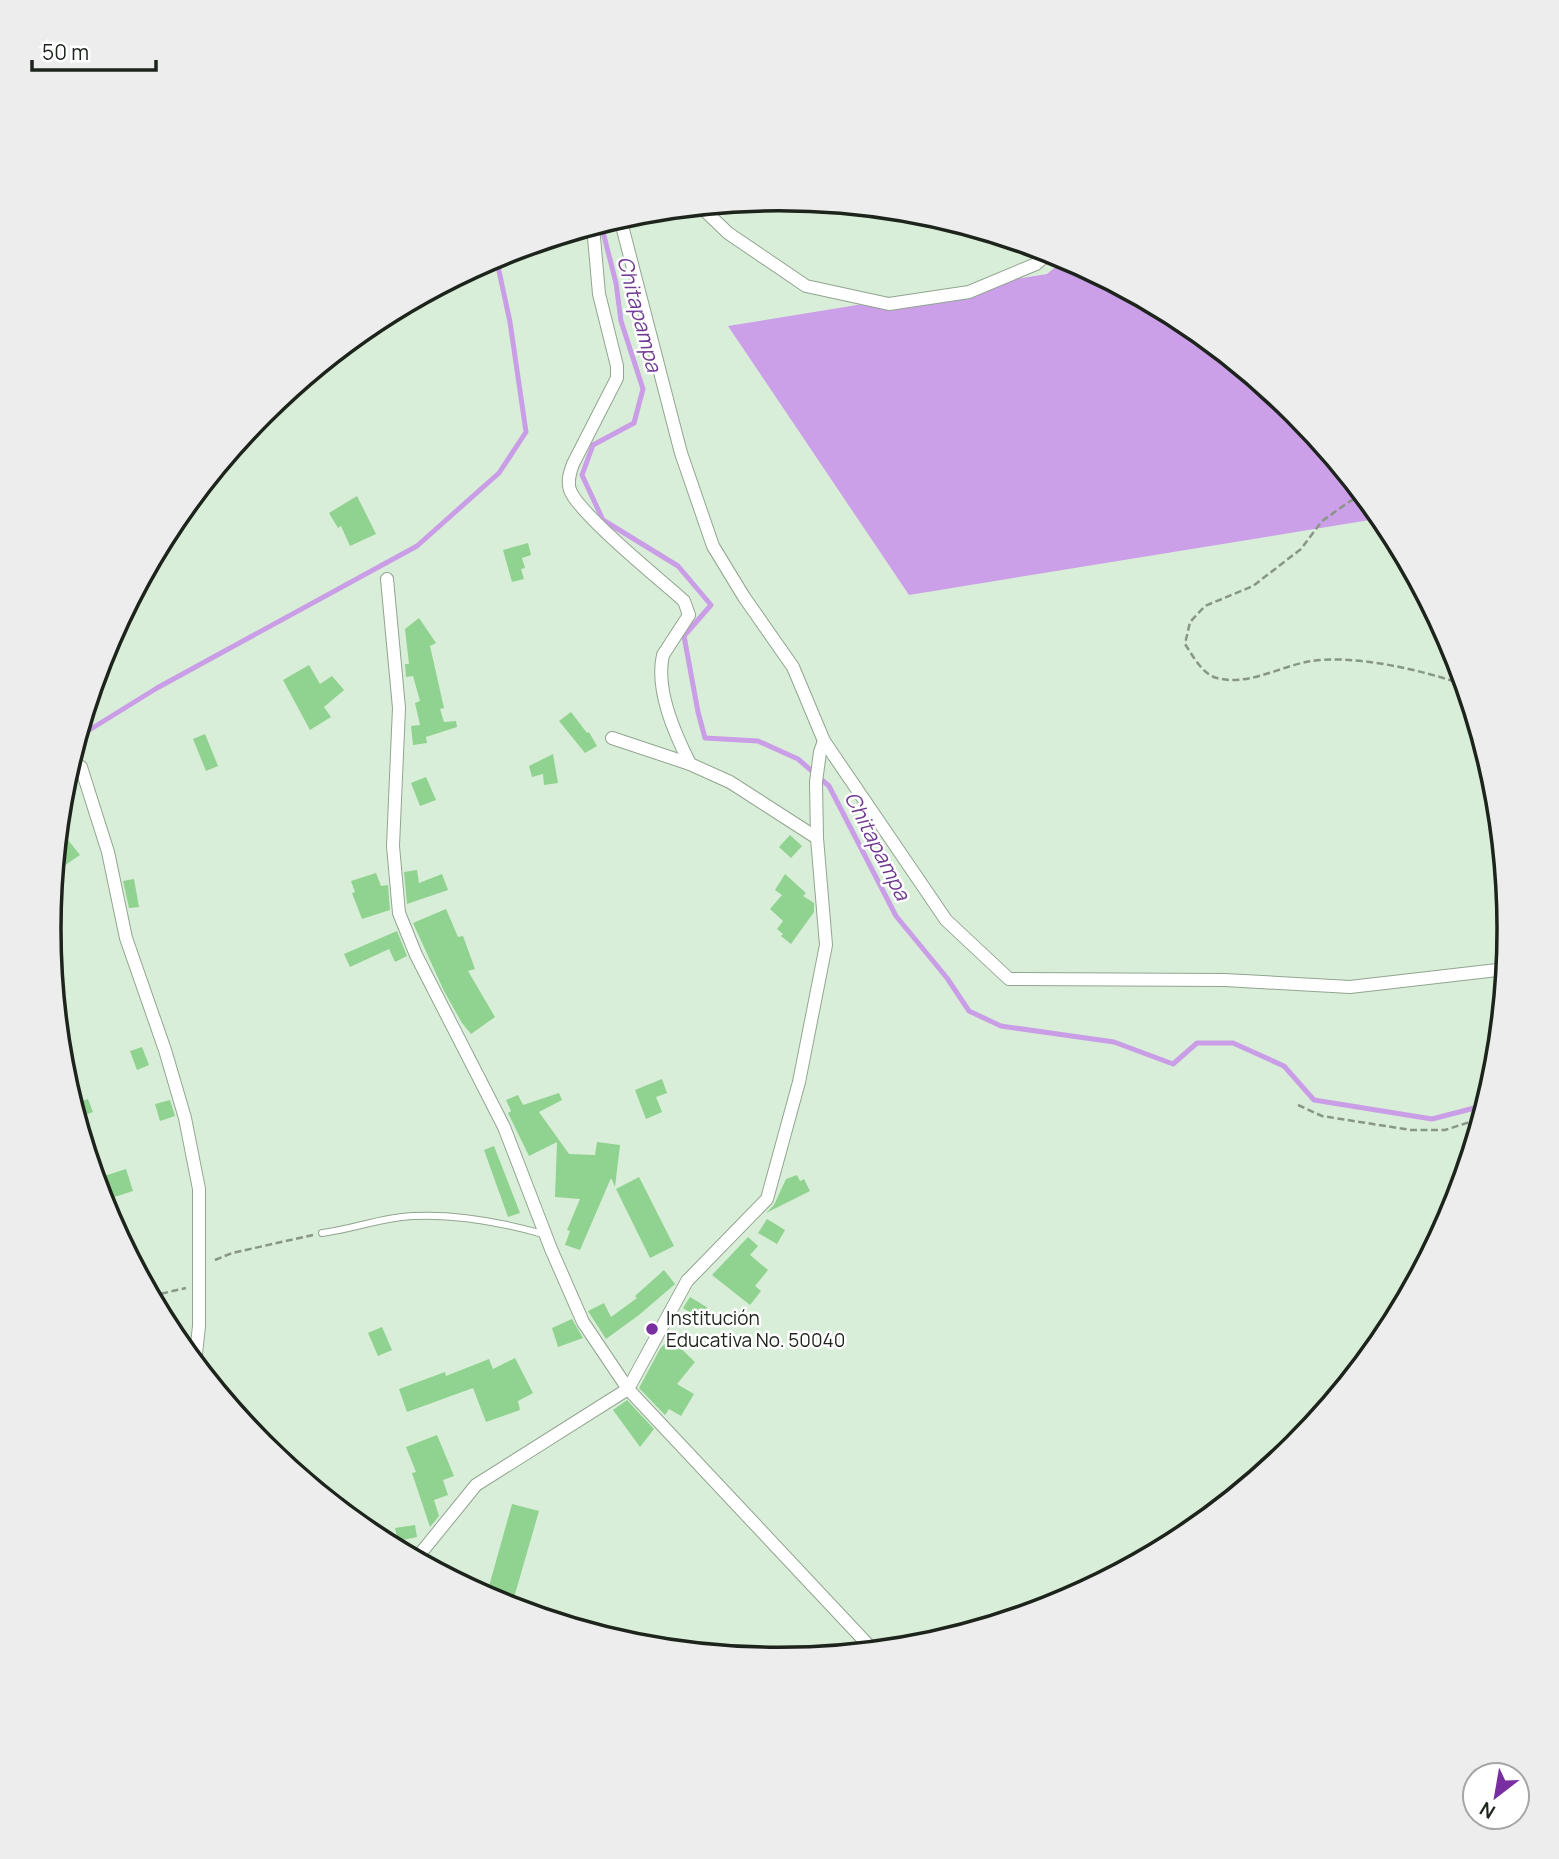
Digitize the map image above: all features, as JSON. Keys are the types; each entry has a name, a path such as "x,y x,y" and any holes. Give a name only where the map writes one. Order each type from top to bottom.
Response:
{"street":[{"path":"709,215 728,233 806,286 889,304 970,292 1040,260"},
{"path":"623,229 681,453 713,546 744,597 793,667 822,747 946,920 1009,979 1225,979 1350,987 1496,970"},
{"path":"594,236 599,294 617,366 617,378 573,464 569,487 573,498 589,515 684,601 688,609 689,615 661,662 665,701 672,725 690,764"},
{"path":"387,579 399,708 393,846 399,913 416,955 504,1128 583,1322 628,1389 866,1643"},
{"path":"612,738 690,764 730,782 817,838"},
{"path":"421,1553 476,1485 628,1389 687,1281 767,1199 799,1083 826,945 817,838 816,782 822,747"},
{"path":"80,767 108,852 126,938 165,1050 185,1118 199,1189 199,1326 197,1349"}],"lane":[{"path":"323,1233 412,1216 444,1216 545,1234"}],"path":[{"path":"1354,499 1322,521 1301,549 1253,586 1205,606 1190,622 1185,644 1207,675 1219,679 1250,678 1308,662 1364,661 1453,681"},
{"path":"1298,1105 1322,1116 1411,1130 1445,1130 1471,1122"},
{"path":"199,1267 232,1253 323,1233"},
{"path":"160,1294 199,1285"}],"shaded area":[{"path":"1056,267 1097,285 1179,332 1217,360 1253,389 1320,456 1370,520 909,595 728,326 1047,274"}],"building":[{"path":"357,496 376,534 350,546 341,526 338,528 329,513"},
{"path":"528,543 531,555 522,558 524,579 512,582 503,550"},
{"path":"419,618 436,643 430,646 444,708 440,709 444,722 456,721 457,727 426,737 427,743 413,745 411,726 420,725 415,703 420,701 413,676 406,677 405,664 409,664 405,629"},
{"path":"309,665 320,684 332,676 344,690 324,707 331,717 310,730 283,680"},
{"path":"571,712 587,733 589,732 597,746 585,753 559,721"},
{"path":"205,734 218,766 206,771 193,739"},
{"path":"553,754 558,783 544,785 543,774 532,777 529,766"},
{"path":"426,777 436,800 420,806 411,783"},
{"path":"790,835 802,846 791,858 779,847"},
{"path":"67,838 80,855 64,866"},
{"path":"417,870 419,883 442,874 448,890 407,904 404,872"},
{"path":"376,873 381,886 388,885 390,910 362,919 352,893 355,892 351,881"},
{"path":"785,874 806,893 803,896 814,903 814,912 791,944 777,929 783,921 770,909 782,895 775,890"},
{"path":"134,879 139,907 129,908 123,881"},
{"path":"446,909 458,937 463,936 475,969 468,971 495,1017 471,1034 444,991 413,923"},
{"path":"397,931 407,956 395,962 389,949 350,967 344,954"},
{"path":"142,1047 149,1065 137,1070 130,1051"},
{"path":"662,1079 667,1093 656,1097 662,1112 646,1119 635,1090"},
{"path":"559,1093 562,1100 539,1112 569,1154 595,1155 597,1142 620,1145 615,1187 611,1178 580,1250 565,1245 570,1231 567,1230 580,1199 555,1197 557,1142 529,1156 508,1113 511,1111 506,1100 518,1095 523,1105"},
{"path":"88,1099 93,1112 86,1115 83,1101"},
{"path":"170,1100 175,1116 160,1121 155,1104"},
{"path":"494,1146 520,1213 508,1217 484,1150"},
{"path":"126,1169 133,1191 113,1197 105,1176"},
{"path":"797,1175 800,1181 804,1179 810,1191 766,1213 774,1205 786,1179"},
{"path":"639,1177 674,1246 650,1258 616,1189"},
{"path":"767,1219 785,1230 777,1244 758,1233"},
{"path":"748,1237 758,1246 750,1255 768,1270 755,1286 761,1291 750,1305 712,1275"},
{"path":"664,1270 675,1284 606,1339 588,1311 604,1303 611,1317 637,1298 635,1296"},
{"path":"690,1297 708,1308 701,1319 683,1308"},
{"path":"572,1319 583,1338 558,1347 552,1328"},
{"path":"382,1327 392,1350 378,1356 368,1333"},
{"path":"670,1338 695,1362 677,1384 694,1394 681,1416 669,1409 665,1415 639,1388 660,1349"},
{"path":"515,1358 533,1393 518,1401 520,1410 486,1422 473,1388 407,1412 399,1389 445,1372 446,1376 489,1359 493,1369"},
{"path":"627,1400 654,1429 640,1447 613,1410"},
{"path":"437,1435 454,1476 443,1480 448,1495 434,1500 439,1516 430,1527 412,1473 416,1472 406,1447"},
{"path":"512,1504 539,1511 514,1597 489,1586"},
{"path":"415,1525 417,1537 401,1540 397,1538 395,1528"}],"waterway":[{"name":"Chitapampa","path":"603,234 616,283 621,321 643,389 634,423 593,445 582,475 603,520 678,566 711,605 684,636 705,738 758,741 798,759 829,786 896,916 947,978 969,1011 1001,1026 1114,1042 1173,1064 1197,1043 1233,1043 1284,1066 1314,1100 1432,1119 1475,1108"},
{"path":"90,729 157,688 417,546 499,473 526,432 510,322 499,269"}],"place":[{"name":"Institución Educativa No. 50040","path":"652,1329"}]}
